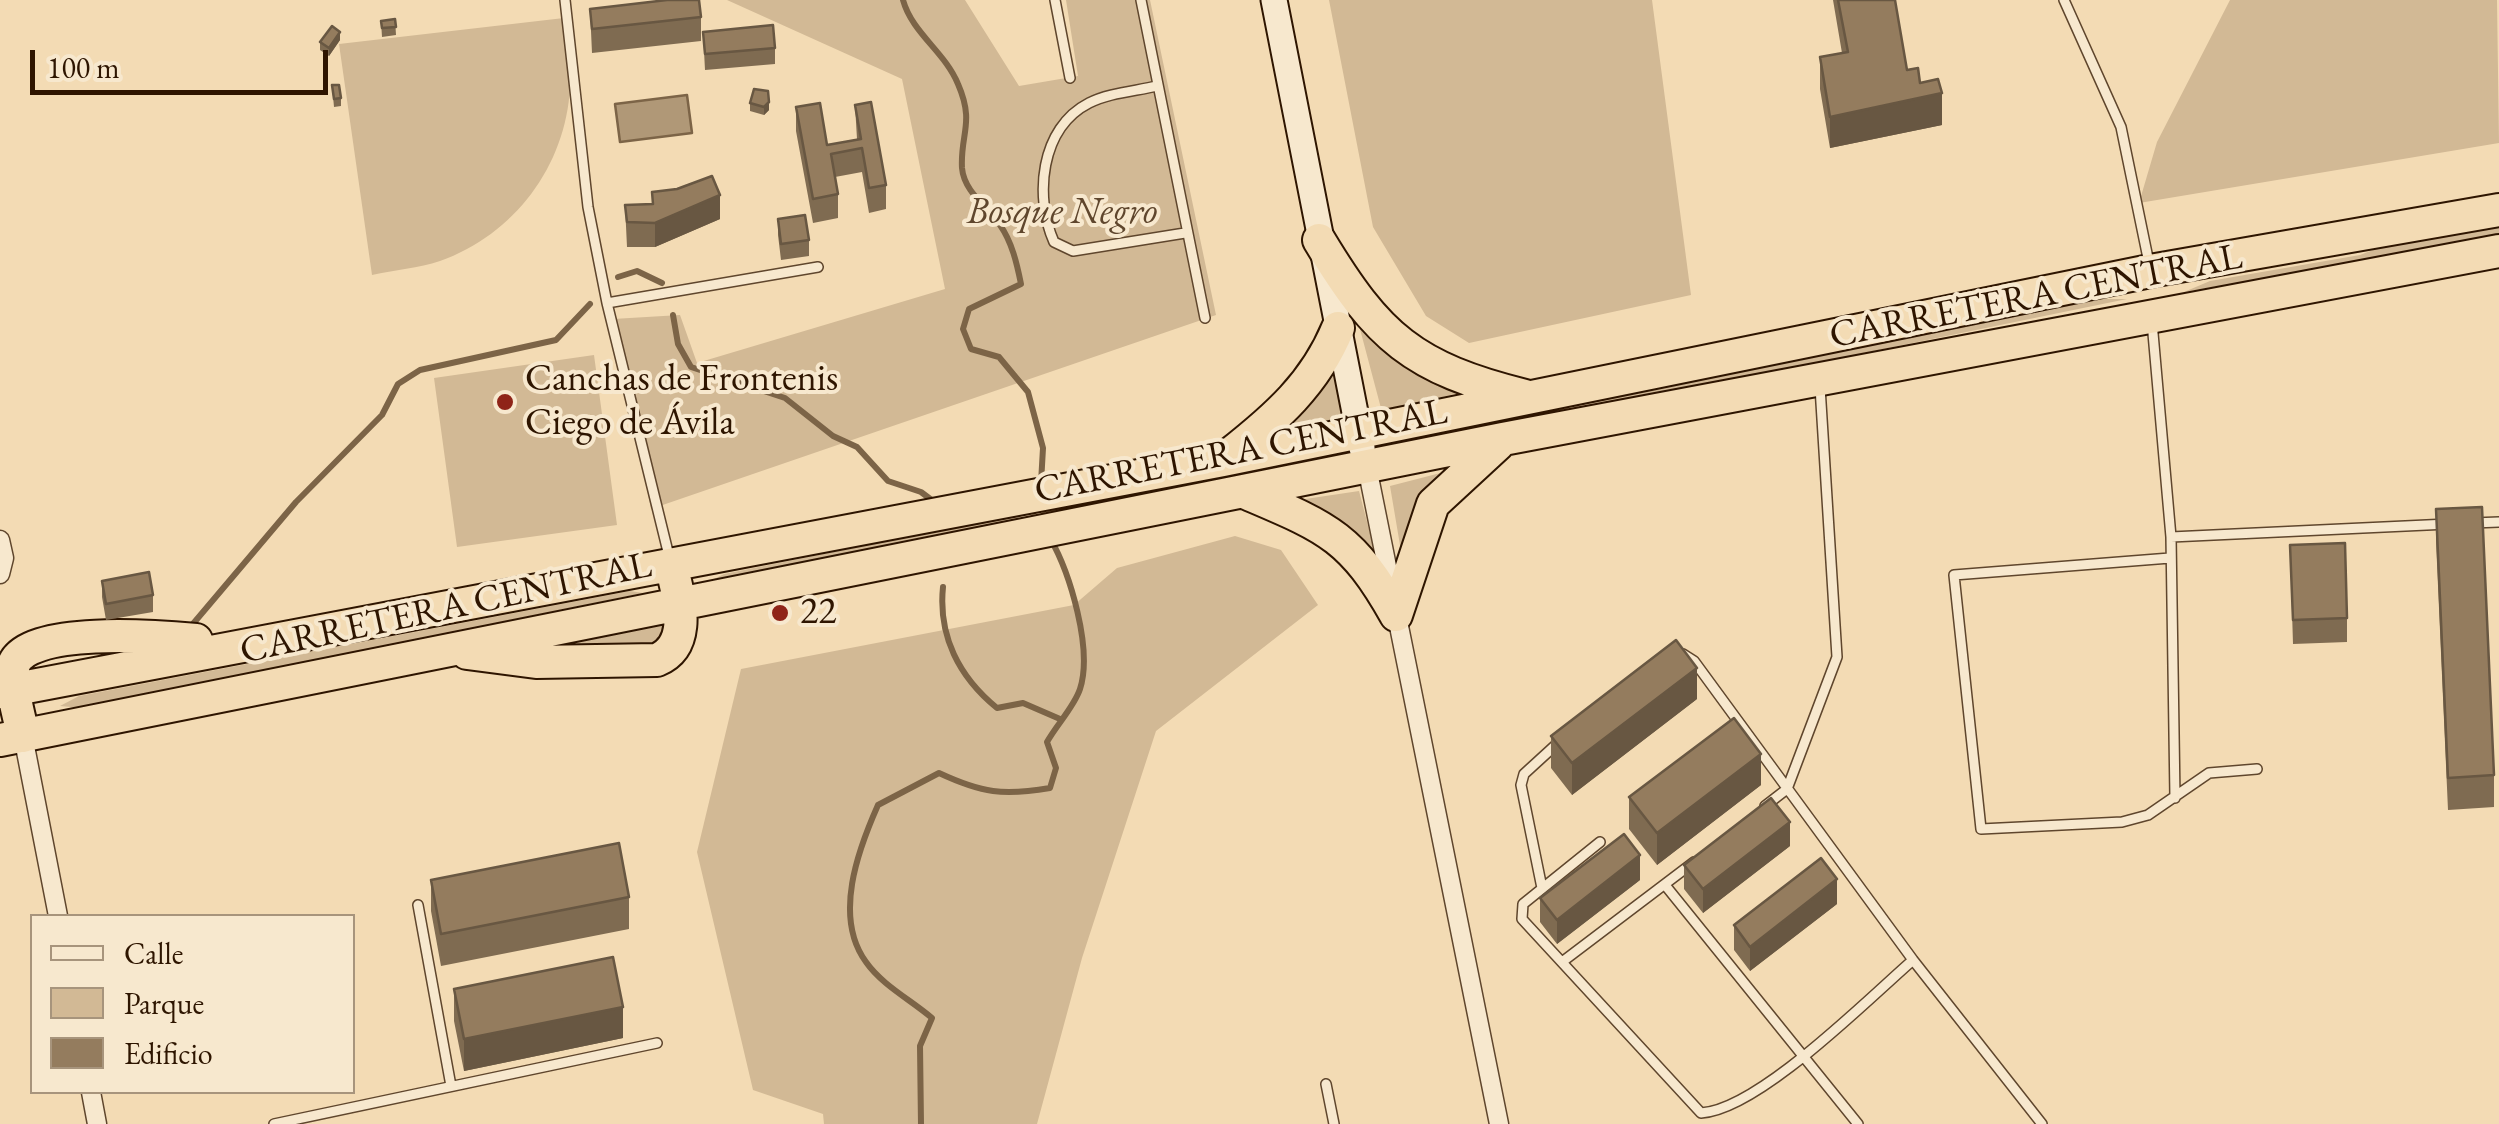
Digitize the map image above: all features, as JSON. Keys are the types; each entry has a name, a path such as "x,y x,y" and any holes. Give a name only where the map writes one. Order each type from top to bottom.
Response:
{"highway":[{"name":"CARRETERA CENTRAL","path":"12,738 1503,440 2150,271 2499,210"},
{"path":"1320,240 1350,290 1388,336 1430,366 1534,398"},
{"name":"CARRETERA CENTRAL","path":"8,691 20,653 46,640 162,638 245,643 1534,398 2152,314 2499,251"},
{"path":"2150,271 2152,314"},
{"path":"1223,460 1301,392 1325,359 1338,328"},
{"path":"1396,615 1432,504 1503,440"},
{"path":"1244,492 1313,521 1345,541 1370,568 1396,615"},
{"path":"443,650 536,662 656,660 674,650 679,640 680,602 671,562"},
{"path":"8,691 12,738"}],"street":[{"path":"1274,0 1498,1124"},
{"path":"0,540 4,558 0,574"},
{"path":"12,738 57,914"},
{"path":"91,1094 97,1124"}],"lane":[{"path":"565,0 588,206 606,304 671,562"},
{"path":"1055,0 1070,78"},
{"path":"1142,0 1185,233 1205,318"},
{"path":"2064,0 2121,127 2150,271"},
{"path":"1158,86 1089,103 1064,124 1048,146 1047,227 1054,242 1073,251 1185,233"},
{"path":"606,304 818,267"},
{"path":"2152,314 2170,536 2175,798"},
{"path":"1757,813 1788,788 1837,657 1814,360"},
{"path":"2170,536 2499,522"},
{"path":"2170,558 1954,575 1981,829 2122,822 2148,815 2209,773 2258,769"},
{"path":"1671,654 1694,661 1914,960 2042,1124"},
{"path":"1542,888 1521,785 1524,774 1569,734"},
{"path":"1600,842 1522,904 1522,919 1701,1113 1735,1105 1803,1056 1914,960"},
{"path":"1562,962 1710,849"},
{"path":"1664,885 1858,1124"},
{"path":"418,905 451,1086"},
{"path":"274,1124 304,1121 658,1043"},
{"path":"1326,1084 1334,1124"}],"green space":[{"name":"Bosque Negro","path":"727,0 965,0 1019,86 1078,76 1066,0 1150,0 1216,315 651,509 613,319 680,315 697,363 945,289 902,79"},
{"path":"1329,0 1652,0 1691,295 1469,343 1426,316 1373,227"},
{"path":"2230,0 2497,0 2499,143 2139,203 2157,142"},
{"path":"564,18 570,79 566,116 547,170 531,194 491,234 467,249 440,261 372,275 339,44"},
{"path":"2499,223 2499,237 2184,292 2210,281 2360,255 2391,243"},
{"path":"2102,299 2127,299 1435,441 1418,440 1433,430"},
{"path":"1356,314 1466,391 1382,412"},
{"path":"594,355 617,525 457,547 434,378"},
{"path":"1335,363 1346,421 1272,439"},
{"path":"1456,469 1401,551 1390,486"},
{"path":"1359,491 1379,568 1292,501"},
{"path":"1017,515 1019,526 712,580 724,574"},
{"path":"1235,536 1281,550 1318,605 1156,731 1082,958 1037,1124 824,1124 823,1114 753,1090 697,852 741,669 1074,605 1117,568"},
{"path":"630,591 643,593 82,708 60,706 79,696"},
{"path":"671,623 663,646 525,652"}],"shaded area":[{"path":"687,95 692,133 620,142 615,104"}],"building":[{"path":"699,0 701,17 592,29 590,9"},
{"path":"1838,0 1895,0 1907,70 1918,68 1920,83 1938,79 1942,93 1830,117 1820,57 1848,52"},
{"path":"395,19 396,27 382,28 381,21"},
{"path":"773,25 775,48 705,54 703,32"},
{"path":"332,26 340,32 329,48 320,42"},
{"path":"332,85 339,85 341,98 334,99"},
{"path":"754,89 768,91 769,102 764,107 750,103"},
{"path":"871,102 886,185 869,188 862,148 831,154 838,194 813,199 796,107 820,103 827,145 861,139 855,105"},
{"path":"712,176 720,195 655,223 627,222 625,205 653,204 652,192 677,189"},
{"path":"805,215 809,240 781,244 778,219"},
{"path":"2482,507 2494,775 2448,778 2436,509"},
{"path":"2345,543 2347,618 2293,620 2290,545"},
{"path":"149,572 153,595 106,604 102,581"},
{"path":"1676,640 1697,668 1572,763 1551,736"},
{"path":"1734,718 1761,754 1657,833 1629,797"},
{"path":"1771,798 1790,822 1703,889 1684,865"},
{"path":"1624,834 1640,855 1557,920 1540,898"},
{"path":"619,843 629,897 441,934 431,880"},
{"path":"1821,858 1837,879 1750,947 1734,925"},
{"path":"613,957 623,1007 464,1039 454,989"}],"waterway":[{"path":"903,0 914,23 958,84 966,109 964,177 1004,232 1016,261 1021,284 969,309 963,329 971,349 999,357 1028,392 1043,448 1041,483"},
{"path":"618,277 637,271 662,283"},
{"path":"192,625 296,502 382,415 398,384 420,370 556,340 590,304"},
{"path":"673,315 678,344 691,367 785,398 833,436 857,447 888,481 921,492 937,504"},
{"path":"921,1124 920,1046 932,1018 880,978 866,962 851,925 852,884 878,805 939,773 993,791 1050,788 1056,768 1047,742 1080,689 1084,653 1072,591 1050,538"},
{"path":"943,587 948,639 972,683 997,708 1023,703 1060,719"}],"place":[{"name":"Canchas de Frontenis Ciego de Ávila","path":"505,402"},
{"name":"22","path":"780,613"}]}
